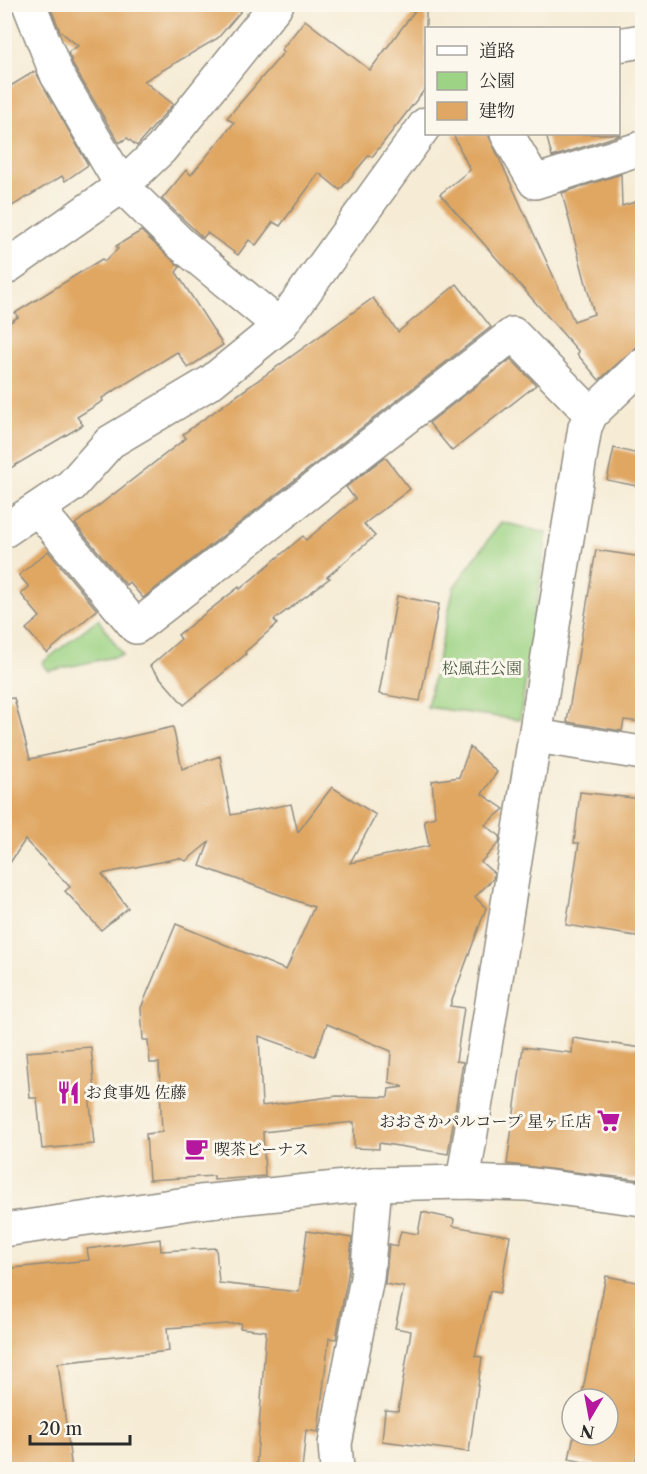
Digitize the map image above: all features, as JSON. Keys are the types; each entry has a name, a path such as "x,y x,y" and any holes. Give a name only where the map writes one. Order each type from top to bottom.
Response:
{"street":[{"path":"4,18 22,4"},
{"path":"29,4 57,75 122,186 180,244 280,326"},
{"path":"4,269 122,186 161,149 277,4"},
{"path":"620,45 642,41"},
{"path":"4,531 71,486 111,442 211,382 280,326 425,125"},
{"path":"508,135 535,182 642,148"},
{"path":"38,509 136,627 513,334 591,414"},
{"path":"463,1182 585,427 591,414 642,365"},
{"path":"536,736 642,753"},
{"path":"4,1230 200,1202 375,1184 463,1182 526,1184 642,1199"},
{"path":"337,1470 335,1444 367,1278 375,1184"}],"green space":[{"name":"松風荘公園","path":"501,522 547,533 520,720 427,707 454,587"},
{"path":"98,619 123,655 49,671 42,663"}],"building":[{"path":"49,4 247,4 218,38 144,81 173,104 137,146 127,138 119,143 74,67 68,52 78,46 60,31"},
{"path":"420,4 426,4 425,89 372,157 369,155 340,190 319,173 280,226 273,222 256,245 249,240 238,255 207,233 203,238 162,199 186,170 191,175 234,123 227,118 284,52 281,50 305,20 370,70"},
{"path":"35,71 88,165 65,181 62,176 4,211 4,90"},
{"path":"453,135 488,135 574,321 594,314 562,193 621,174 622,206 642,200 642,342 599,380 577,354 579,352 440,194 470,170"},
{"path":"546,135 620,135 552,157"},
{"path":"141,231 180,267 176,272 223,345 188,368 177,352 102,398 103,401 77,417 83,425 4,472 4,326 18,317 15,313 102,259 105,261 118,249 116,246"},
{"path":"457,284 491,327 143,598 129,582 126,585 75,524 186,438 183,434 373,298 398,332"},
{"path":"511,359 536,385 452,451 429,423"},
{"path":"614,448 642,455 642,487 607,480"},
{"path":"385,457 410,489 364,524 375,536 327,577 330,578 274,620 277,624 245,652 246,654 184,705 150,666 181,639 178,635 239,587 240,589 303,536 306,540 355,499 346,487"},
{"path":"596,550 642,557 642,722 624,720 622,731 567,722"},
{"path":"48,551 97,610 47,653 26,629 40,617 21,594 29,587 19,575"},
{"path":"397,596 439,604 420,701 379,694"},
{"path":"14,698 30,759 173,727 182,769 220,756 231,815 291,804 298,832 332,787 376,815 350,863 429,846 424,820 435,817 432,781 459,777 470,747 497,772 482,794 504,809 485,825 500,836 499,843 481,862 494,873 493,879 475,897 486,908 450,1006 464,1008 456,1061 463,1062 448,1154 379,1143 379,1149 354,1148 354,1122 263,1132 265,1176 214,1180 214,1176 149,1180 146,1134 162,1132 159,1063 150,1063 148,1040 143,1040 141,1008 176,924 286,970 314,907 200,866 209,842 186,861 179,858 102,874 128,908 101,930 65,891 70,887 25,840 4,872 4,699","holes":["327,1024 391,1051 389,1082 404,1087 389,1089 388,1097 337,1096 262,1106 259,1036 315,1056"]},
{"path":"580,792 642,799 642,937 566,925 579,843 574,843"},
{"path":"573,1038 642,1048 642,1180 507,1164 523,1047 572,1053"},
{"path":"91,1047 95,1093 89,1093 94,1144 42,1149 37,1098 30,1098 26,1052"},
{"path":"422,1212 454,1219 453,1226 510,1236 500,1293 490,1291 475,1356 482,1357 469,1452 382,1441 385,1410 398,1411 411,1331 395,1328 404,1287 385,1284 389,1244 397,1246 401,1231 418,1234"},
{"path":"307,1231 352,1238 348,1275 336,1339 329,1338 318,1432 306,1430 302,1470 256,1470 266,1331 240,1328 241,1323 167,1328 169,1351 58,1363 72,1470 4,1470 4,1269 89,1260 87,1249 160,1239 161,1251 216,1248 219,1283 299,1292"},
{"path":"606,1276 642,1283 642,1429 634,1470 621,1470 569,1459 572,1447 620,1447 620,1387 583,1387"}],"place":[{"name":"お食事処 佐藤","path":"68,1092"},
{"name":"おおさかパルコープ 星ヶ丘店","path":"609,1121"},
{"name":"喫茶ビーナス","path":"196,1149"}]}
